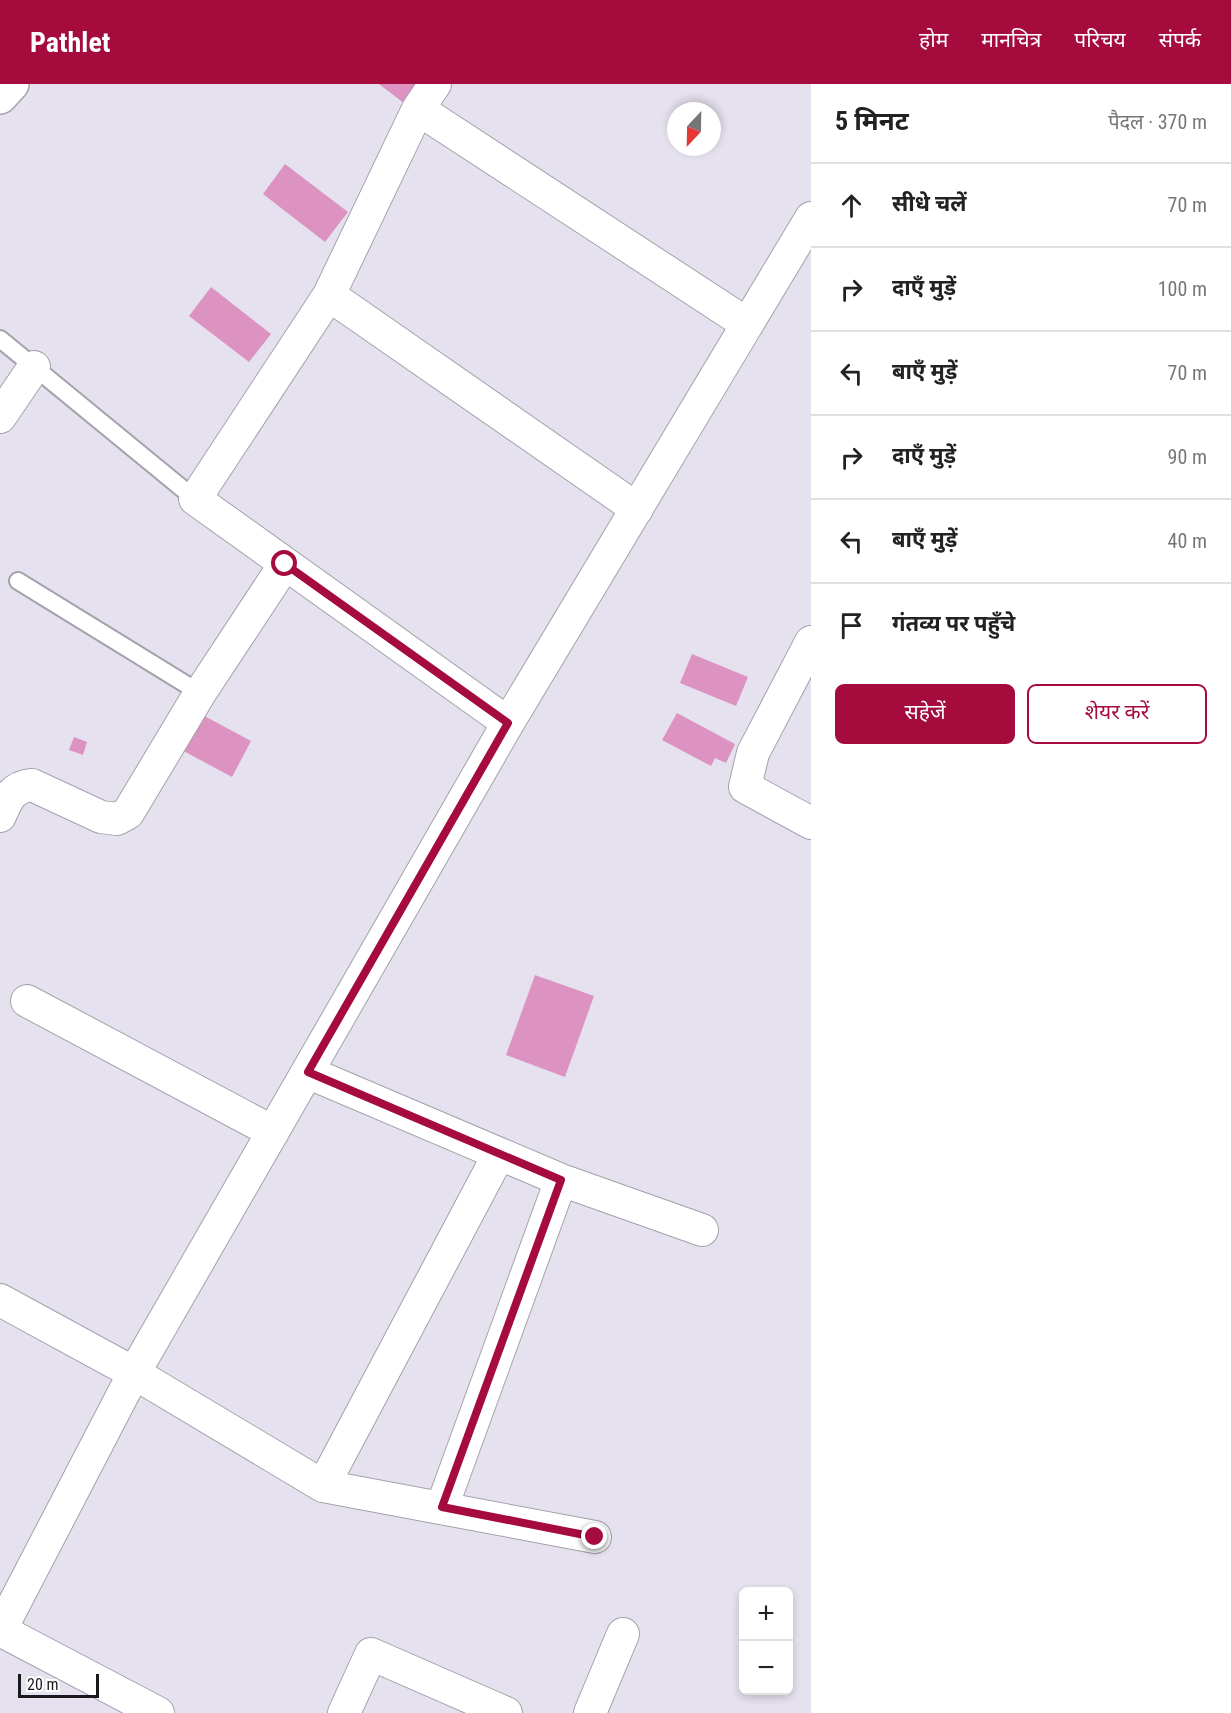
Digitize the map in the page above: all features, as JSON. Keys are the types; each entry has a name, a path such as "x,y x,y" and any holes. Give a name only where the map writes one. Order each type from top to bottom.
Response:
{"street":[{"path":"0,97 12,84"},
{"path":"435,84 418,110 329,295 195,499 508,723"},
{"path":"418,110 747,324"},
{"path":"158,1713 0,1630 134,1373 508,723 811,218"},
{"path":"329,295 636,509"},
{"path":"0,417 34,367"},
{"path":"0,816 8,797 20,786 32,784 101,817 117,819 128,813 200,693 285,564"},
{"path":"811,642 753,753 745,787 811,823"},
{"path":"27,1000 273,1132"},
{"path":"308,1072 561,1180 702,1230"},
{"path":"323,1486 499,1154"},
{"path":"442,1507 561,1180"},
{"path":"0,1300 134,1373 323,1486 595,1537"},
{"path":"590,1713 623,1634"},
{"path":"344,1713 371,1654 506,1713"}],"lane":[{"path":"0,339 195,499"},
{"path":"18,581 200,693"}],"building":[{"path":"379,84 420,84 405,104"},
{"path":"285,164 348,212 325,242 263,194"},
{"path":"211,287 271,334 249,362 189,316"},
{"path":"692,654 748,677 736,706 680,683"},
{"path":"197,712 251,741 232,777 178,748"},
{"path":"677,713 735,744 726,763 715,758 711,766 662,740"},
{"path":"74,737 87,742 83,755 69,750"},
{"path":"535,975 594,996 565,1077 506,1055"}],"route":[{"path":"285,564 508,723 308,1072 561,1180 442,1507 595,1537"}]}
